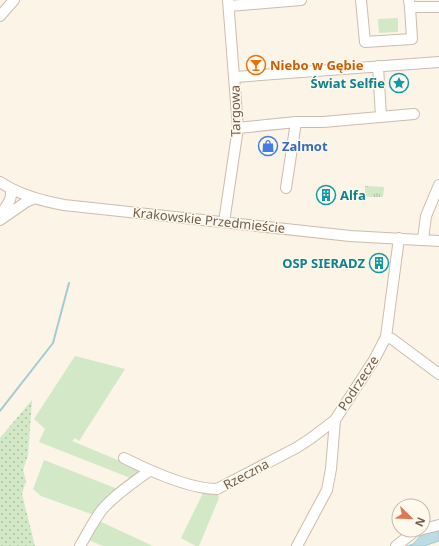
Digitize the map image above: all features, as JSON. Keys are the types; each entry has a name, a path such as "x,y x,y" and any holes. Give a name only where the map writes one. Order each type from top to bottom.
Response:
{"street":[{"path":"0,16 14,0"},
{"path":"229,3 301,0"},
{"path":"361,0 365,42 412,40 410,4 439,7"},
{"name":"Targowa","path":"224,222 238,128 229,3"},
{"path":"235,77 439,62"},
{"path":"378,66 381,116"},
{"path":"238,128 296,122 323,122 414,114"},
{"path":"286,188 296,122"},
{"name":"Krakowskie Przedmieście","path":"0,182 10,188 35,198 64,205 350,236 439,241"},
{"path":"423,239 426,216 439,185"},
{"path":"0,216 11,199 10,188"},
{"path":"0,220 26,202 35,198"},
{"name":"Podrzecze","path":"297,546 320,506 327,490 331,468 335,420 366,375 386,336 399,238"},
{"path":"386,336 439,374"},
{"name":"Rzeczna","path":"124,458 149,471 192,485 217,489 302,444 331,425 335,420"},
{"path":"80,546 96,518 112,499 149,471"},
{"path":"396,546 406,538"}],"green space":[{"path":"398,18 398,32 379,33 378,19"},
{"path":"365,186 384,187 383,197 365,197"},
{"path":"75,356 125,369 79,441 75,438 72,441 144,471 133,479 39,442 45,429 34,419"},
{"path":"32,400 28,455 23,470 26,481 22,494 35,546 0,546 0,438"},
{"path":"44,460 120,490 94,515 41,496 33,489"},
{"path":"203,493 218,495 219,498 199,546 196,546 181,538"},
{"path":"97,520 153,546 103,546 86,539"}],"water":[{"path":"439,528 439,541 424,546 407,546 413,544 418,538 431,538 431,530"}],"waterway":[{"path":"0,411 53,343 69,283"}],"place":[{"name":"Niebo w Gębie","path":"256,65"},
{"name":"Świat Selfie","path":"399,83"},
{"name":"Zalmot","path":"268,146"},
{"name":"Alfa","path":"326,195"},
{"name":"OSP SIERADZ","path":"379,263"}]}
